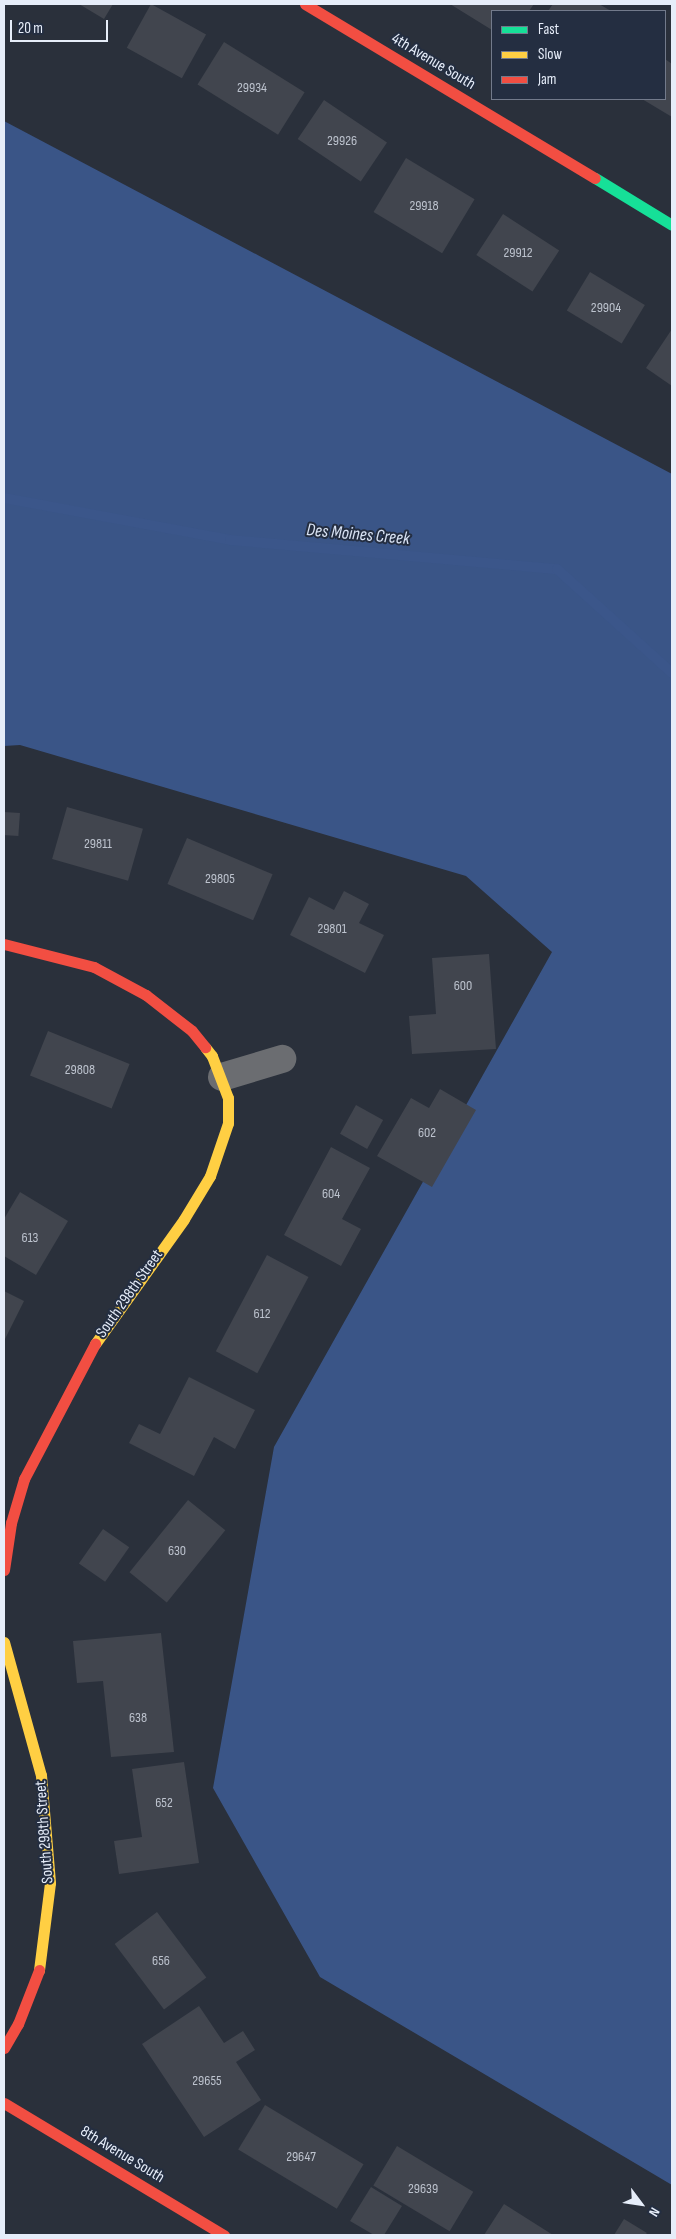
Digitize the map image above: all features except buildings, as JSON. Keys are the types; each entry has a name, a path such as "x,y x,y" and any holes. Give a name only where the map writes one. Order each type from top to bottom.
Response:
{"street":[{"name":"4th Avenue South","path":"306,4 672,225"},
{"name":"South 298th Street","path":"4,944 67,958 125,982 172,1014 192,1031 212,1056 222,1077 228,1098 228,1123 210,1176 184,1219 108,1323 48,1427 24,1479 11,1524 4,1570"},
{"path":"222,1077 282,1059"},
{"name":"South 298th Street","path":"4,1642 41,1775 50,1883 42,1964 18,2024 4,2048"},
{"name":"8th Avenue South","path":"4,2102 224,2235"}],"shaded area":[{"path":"4,121 672,474 672,2185 320,1977 213,1788 274,1447 552,952 466,876 20,745 4,746"}],"waterway":[{"name":"Des Moines Creek","path":"4,498 230,540 557,569 672,673"}],"traffic: fast":[{"path":"595,178 672,225"}],"traffic: slow":[{"path":"95,1344 184,1219 210,1176 228,1123 228,1098 212,1056 205,1047"},
{"path":"4,1642 41,1775 50,1883 39,1970"}],"traffic: jam":[{"path":"305,4 595,178"},
{"path":"4,944 94,967 146,995 192,1031 205,1047"},
{"path":"4,1570 11,1523 24,1479 95,1344"},
{"path":"4,2048 18,2024 39,1970"},
{"path":"4,2103 224,2235"}]}
